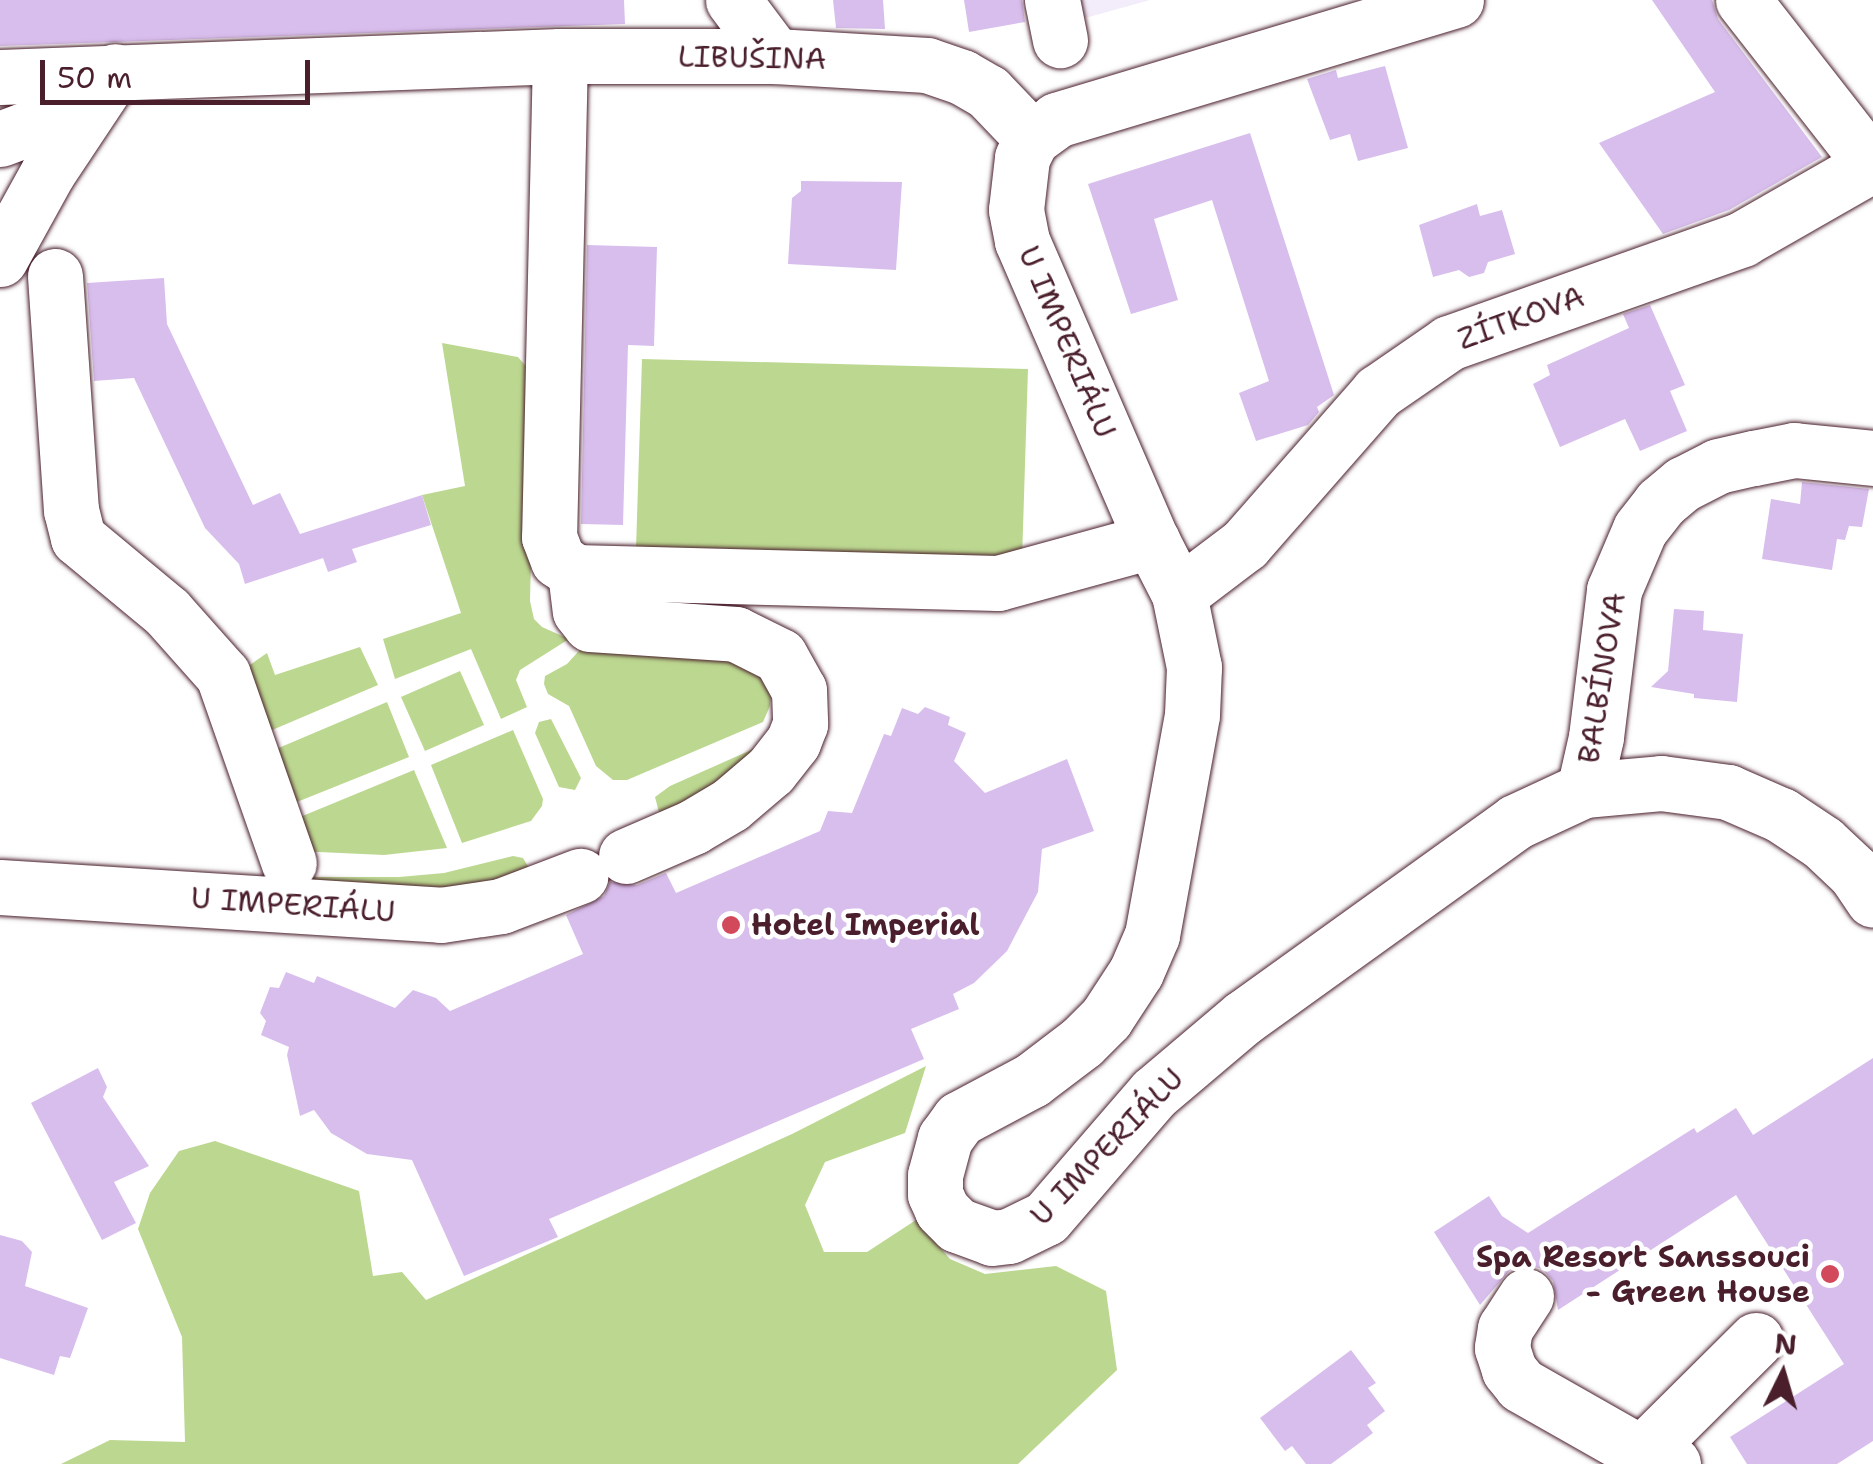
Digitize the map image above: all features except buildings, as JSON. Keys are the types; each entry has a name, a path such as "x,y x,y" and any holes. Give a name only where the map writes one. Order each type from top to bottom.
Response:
{"street":[{"path":"734,0 775,56"},
{"path":"1032,138 1056,120 1456,0"},
{"path":"1743,0 1865,169"},
{"name":"LIBUŠINA","path":"0,77 104,87 560,56 775,56 927,65 962,77 988,92 1032,138"},
{"name":"U IMPERIÁLU","path":"0,887 441,914 500,906 694,827 770,771 794,742 800,724 799,690 780,656 736,634 590,624 580,611 575,572 558,560 550,538 560,56"},
{"path":"0,139 104,87"},
{"path":"0,258 15,218 104,87"},
{"name":"U IMPERIÁLU","path":"1032,138 1017,182 1022,241 1152,541 1179,594 1194,667 1192,715 1152,934 1122,995 1082,1042 1032,1080 959,1119 945,1138 935,1175 935,1194 957,1225 976,1234 1009,1236 1046,1218 1154,1093 1244,1016 1515,822 1584,790 1661,782 1728,792 1781,815 1823,843 1855,873 1873,900"},
{"name":"ZÍTKOVA","path":"1179,594 1245,544 1378,392 1450,342 1742,240 1865,169"},
{"path":"55,276 71,510 78,538 167,612 223,675 289,863"},
{"name":"BALBÍNOVA","path":"1584,790 1596,736 1614,590 1640,529 1660,504 1683,484 1718,466 1754,458 1794,450 1873,458"},
{"path":"575,572 998,583 1152,541"},
{"path":"1526,1296 1505,1328 1502,1348 1509,1370 1521,1385 1648,1460 1756,1340"}],"shaded area":[{"path":"1069,0 1150,0 1078,20"}],"green space":[{"path":"442,343 518,357 530,371 535,398 530,601 534,619 542,627 569,639 520,670 516,680 527,707 501,719 471,649 395,679 383,639 461,613 422,495 465,486"},
{"path":"642,359 1028,369 1022,560 636,549"},
{"path":"587,642 750,654 771,693 770,706 763,722 627,780 613,780 596,766 569,706 548,694 544,684 545,676 567,664"},
{"path":"360,647 378,685 251,739 247,667 267,653 275,675"},
{"path":"460,671 484,725 425,751 401,697"},
{"path":"387,702 409,757 282,808 262,755"},
{"path":"551,719 581,778 575,790 559,787 535,733 539,722"},
{"path":"513,730 543,799 542,806 531,821 462,843 431,765"},
{"path":"778,738 661,820 655,797 670,786"},
{"path":"414,770 447,848 384,855 297,851 288,822"},
{"path":"513,856 523,858 529,868 497,892 240,877 399,877 444,873"},
{"path":"926,1066 905,1133 825,1162 805,1205 824,1252 867,1252 916,1220 950,1259 985,1274 1056,1266 1106,1291 1117,1370 1018,1464 61,1464 110,1440 185,1442 182,1337 138,1229 150,1193 179,1151 215,1141 359,1191 373,1276 402,1272 426,1300 792,1134"}],"place":[{"name":"Hotel Imperial","path":"731,925"},
{"name":"Spa Resort Sanssouci - Green House","path":"1830,1274"}]}
